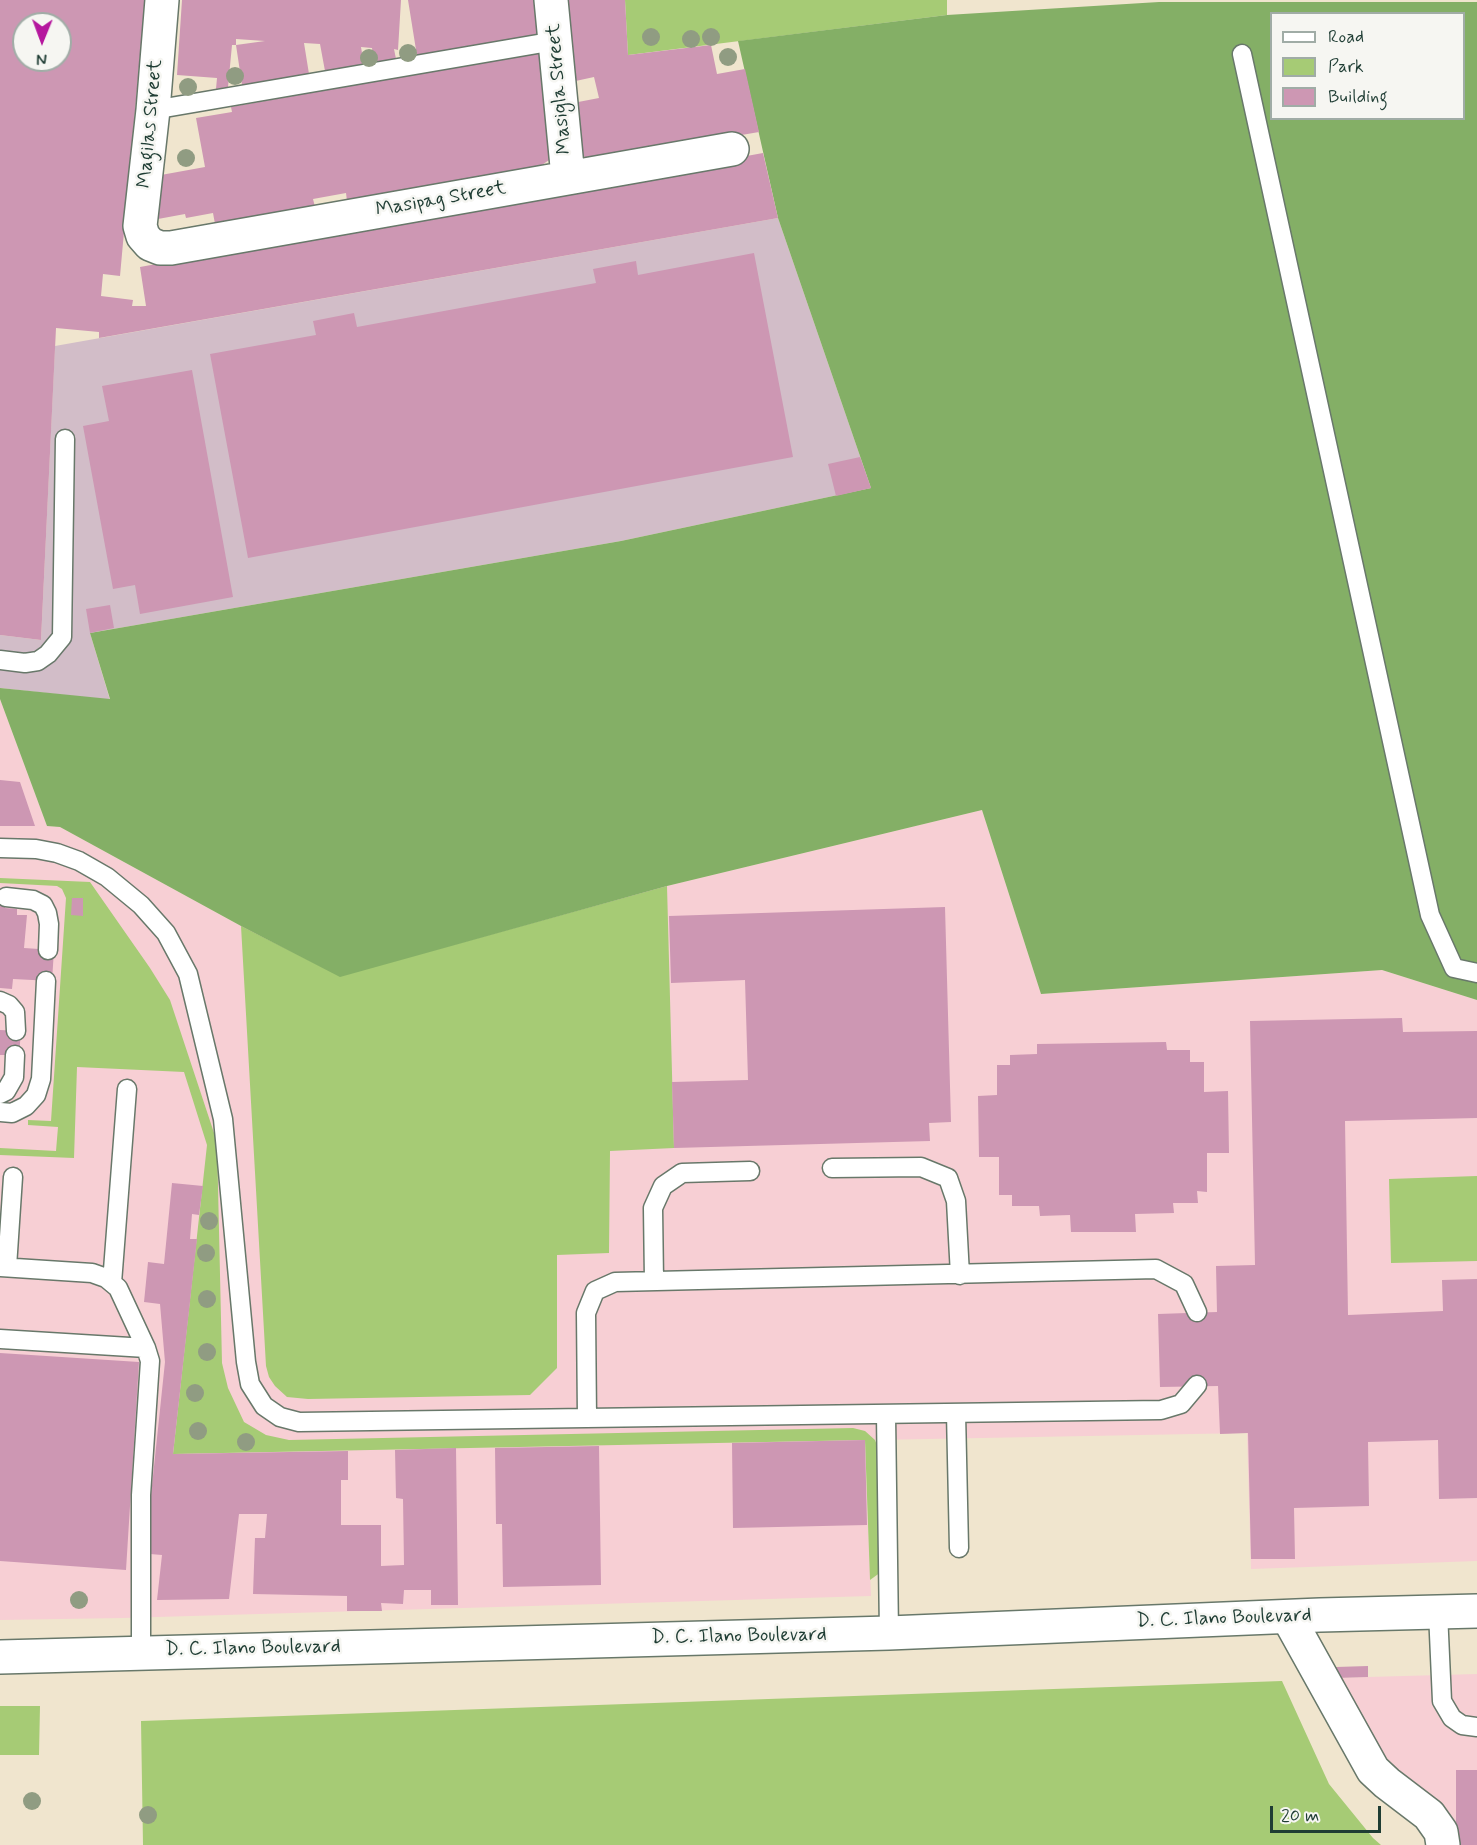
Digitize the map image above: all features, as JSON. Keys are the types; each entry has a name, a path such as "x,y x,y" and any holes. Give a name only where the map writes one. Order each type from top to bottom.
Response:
{"street":[{"name":"Magilas Street","path":"150,244 143,236 140,226 162,0"},
{"name":"Masigla Street","path":"551,0 568,177"},
{"name":"Masipag Street","path":"150,244 160,248 171,248 732,149"},
{"name":"D. C. Ilano Boulevard","path":"0,1657 889,1633 1477,1611"},
{"path":"1288,1617 1373,1770 1429,1815 1440,1832 1443,1845"}],"lane":[{"path":"153,110 555,41"},
{"path":"1242,54 1430,915 1454,968 1477,973"},
{"path":"0,660 25,663 38,661 48,654 62,637 65,439"},
{"path":"0,848 36,849 57,853 79,861 107,877 141,905 166,933 188,974 223,1119 250,1384 264,1406 280,1418 299,1422 1161,1410 1181,1404 1197,1385"},
{"path":"6,897 33,900 43,905 50,924 48,950"},
{"path":"0,1112 12,1113 20,1110 36,1095 41,1079 46,981"},
{"path":"0,1001 9,1005 15,1012 16,1031"},
{"path":"0,1094 6,1091 14,1077 15,1055"},
{"path":"112,1283 127,1089"},
{"path":"832,1168 921,1167 948,1178 956,1202 960,1275"},
{"path":"654,1281 653,1208 663,1186 682,1173 750,1171"},
{"path":"8,1183 3,1267 92,1273 106,1278 118,1288 150,1361 141,1495 141,1652"},
{"path":"587,1419 586,1313 596,1292 615,1282 1156,1269 1184,1284 1197,1312"},
{"path":"0,1339 146,1348"},
{"path":"956,1413 959,1548"},
{"path":"886,1415 889,1633"},
{"path":"1438,1612 1442,1701 1452,1718 1462,1725 1477,1727"}],"shaded area":[{"path":"778,218 871,488 621,541 90,633 110,700 0,688 0,635 41,640 55,346"},
{"path":"0,699 47,826 60,827 241,926 667,886 982,810 1041,994 1382,970 1477,1000 1477,1561 1251,1569 1247,1433 865,1440 871,1596 0,1620"},
{"path":"1477,1674 1477,1845 1384,1772 1331,1678"}],"green space":[{"path":"625,0 947,0 947,15 628,55"},
{"path":"1159,2 1477,2 1477,1000 1382,970 1041,994 982,810 667,886 340,977 60,827 47,826 0,699 0,688 110,699 90,633 621,541 871,488 778,218 738,41 947,15"},
{"path":"0,878 90,882 170,1000 217,1142 222,1363 228,1388 244,1422 266,1435 289,1440 853,1428 865,1431 875,1440 879,1451 881,1572 870,1580 865,1440 173,1454 207,1145 184,1072 77,1067 74,1158 0,1155 0,1148 56,1151 58,1127 28,1125 28,1120 51,1121 66,898 62,889 57,886 0,883"},
{"path":"667,886 674,1148 610,1151 609,1253 557,1255 557,1368 530,1395 308,1399 287,1397 275,1386 266,1366 241,926 340,976"},
{"path":"1477,1176 1477,1261 1391,1263 1389,1179"},
{"path":"1282,1681 1329,1784 1381,1845 143,1845 141,1721"},
{"path":"0,1706 40,1706 39,1755 0,1755"}],"building":[{"path":"0,0 145,0 120,276 103,274 101,296 133,300 132,306 146,306 140,267 763,153 778,218 99,338 99,332 56,328 41,640 0,635"},
{"path":"182,0 401,0 398,50 394,49 396,59 374,63 372,48 361,47 364,65 325,71 320,44 304,43 309,74 242,85 236,45 232,45 228,87 216,89 217,78 177,75","holes":["236,39 265,41 236,45"]},
{"path":"408,0 539,0 541,35 417,56"},
{"path":"564,0 625,0 628,55 711,45 717,74 745,69 759,132 590,161 576,150 573,103 599,98 594,77 571,82"},
{"path":"542,52 549,160 539,167 347,201 346,193 313,199 315,207 215,224 213,213 186,218 185,214 158,219 161,175 205,167 196,118 232,112 231,107"},
{"path":"754,253 793,457 248,558 210,354 316,335 313,321 354,313 357,327 596,283 593,269 636,261 638,275"},
{"path":"192,370 233,597 140,614 135,585 113,589 83,426 109,421 102,386"},
{"path":"860,457 871,488 836,496 828,464"},
{"path":"110,605 114,628 90,633 86,609"},
{"path":"0,780 20,782 35,826 0,826"},
{"path":"0,890 7,890 5,908 17,909 17,915 27,915 24,948 54,950 52,981 13,979 12,989 0,988"},
{"path":"72,898 83,898 83,916 71,915"},
{"path":"945,907 951,1122 929,1123 930,1141 674,1148 672,1082 748,1080 745,980 671,983 669,916"},
{"path":"1402,1018 1403,1032 1477,1031 1477,1118 1345,1121 1348,1315 1443,1311 1442,1280 1477,1279 1477,1498 1439,1499 1438,1440 1368,1442 1369,1506 1294,1508 1295,1559 1251,1559 1248,1433 1220,1434 1218,1386 1160,1387 1158,1314 1217,1312 1216,1266 1255,1265 1250,1021"},
{"path":"0,1030 21,1031 19,1055 0,1055"},
{"path":"1166,1042 1167,1050 1190,1050 1190,1062 1204,1062 1204,1092 1228,1091 1229,1153 1207,1153 1207,1192 1197,1191 1198,1203 1173,1203 1174,1213 1135,1214 1136,1232 1071,1232 1070,1215 1040,1216 1039,1206 1012,1206 1012,1195 999,1195 999,1157 979,1157 978,1096 997,1095 997,1065 1010,1065 1010,1055 1037,1054 1037,1044"},
{"path":"172,1183 203,1186 199,1215 192,1214 190,1239 197,1239 173,1454 348,1451 348,1480 341,1480 341,1525 381,1525 381,1566 404,1565 403,1499 396,1498 395,1450 456,1448 458,1605 431,1605 431,1590 404,1590 403,1604 381,1603 382,1611 347,1611 347,1596 253,1594 255,1538 265,1538 267,1514 239,1514 229,1599 157,1600 162,1555 150,1554 151,1495 165,1362 160,1304 144,1302 148,1262 164,1264"},
{"path":"0,1353 139,1362 126,1570 0,1561"},
{"path":"865,1440 867,1525 733,1528 732,1443"},
{"path":"599,1446 601,1585 503,1587 502,1524 496,1524 495,1448"},
{"path":"1368,1666 1368,1677 1336,1678 1336,1667"},
{"path":"1456,1770 1477,1770 1477,1845 1456,1845"}]}
